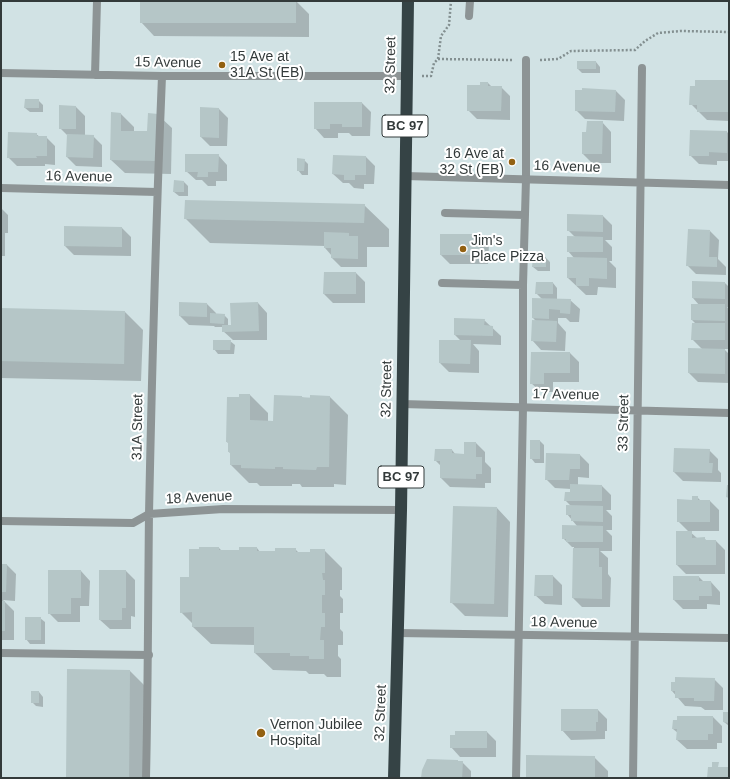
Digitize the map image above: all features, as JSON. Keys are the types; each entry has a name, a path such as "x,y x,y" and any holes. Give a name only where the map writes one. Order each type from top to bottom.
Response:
{"highway":[{"name":"32 Street","path":"394,778 401,510 408,1"}],"street":[{"path":"95,75 97,1"},
{"path":"469,16 470,1"},
{"path":"516,778 523,431 526,60"},
{"name":"33 Street","path":"633,778 642,68"},
{"name":"15 Avenue","path":"1,74 162,76 406,76"},
{"name":"31A Street","path":"146,778 149,656 149,514 157,192 162,76"},
{"name":"16 Avenue","path":"405,176 729,185"},
{"name":"16 Avenue","path":"1,188 157,192"},
{"path":"445,213 524,215"},
{"path":"442,283 523,285"},
{"name":"17 Avenue","path":"402,404 523,410 638,410 729,413"},
{"name":"18 Avenue","path":"1,521 133,523 149,514 223,508 401,510"},
{"name":"18 Avenue","path":"398,633 635,638 729,638"},
{"path":"1,653 149,656"}],"path":[{"path":"406,76 430,76 434,63 438,58 441,36 449,25 451,1"},
{"path":"438,58 526,60 558,59 571,51 635,50 658,32 729,32"}],"building":[{"path":"140,1 296,1 296,23 140,23"},
{"path":"577,61 596,61 596,69 577,69"},
{"path":"695,80 729,80 729,112 697,112 697,105 689,105 690,86 695,86"},
{"path":"480,82 488,82 488,86 502,86 501,111 467,111 467,85 480,85"},
{"path":"582,88 616,90 615,112 575,111 575,90 582,90"},
{"path":"25,99 39,99 39,108 24,108"},
{"path":"314,102 362,102 362,127 342,127 342,124 330,124 330,129 314,129"},
{"path":"59,105 76,106 76,129 59,129"},
{"path":"200,107 219,108 219,138 200,137"},
{"path":"111,112 121,113 121,131 147,131 148,113 158,114 157,161 110,160"},
{"path":"587,121 603,121 602,154 582,154 582,132 586,132"},
{"path":"690,130 727,131 727,153 709,152 709,156 689,156"},
{"path":"8,132 37,133 37,136 47,136 47,156 36,156 37,158 7,158"},
{"path":"67,134 94,135 93,158 66,157"},
{"path":"185,154 219,154 218,172 208,172 208,177 197,177 198,172 185,172"},
{"path":"333,155 366,156 366,175 355,175 355,180 344,180 344,175 332,174"},
{"path":"297,158 305,159 304,171 297,171"},
{"path":"174,180 184,181 184,192 173,192"},
{"path":"185,200 365,204 364,223 184,219"},
{"path":"567,214 603,215 603,232 567,231"},
{"path":"64,226 122,227 122,247 64,246"},
{"path":"688,229 710,230 709,257 717,257 717,267 686,266"},
{"path":"324,232 349,233 349,236 358,236 358,259 331,258 331,248 324,248"},
{"path":"440,234 480,234 480,255 440,255"},
{"path":"567,236 603,237 603,252 567,252"},
{"path":"533,257 546,257 546,267 532,267"},
{"path":"567,257 607,258 607,279 589,278 589,286 576,286 576,278 567,278"},
{"path":"324,272 356,272 356,294 323,294"},
{"path":"692,281 725,282 725,299 692,298"},
{"path":"536,282 553,282 553,294 535,294"},
{"path":"532,298 571,299 570,314 560,313 560,310 549,309 549,319 532,318"},
{"path":"179,302 207,303 207,317 179,316"},
{"path":"258,302 259,331 222,332 222,325 231,325 230,303"},
{"path":"691,304 725,304 725,321 691,320"},
{"path":"1,308 125,311 124,364 1,361"},
{"path":"210,313 225,314 224,324 210,323"},
{"path":"454,318 485,319 484,325 493,326 493,336 454,335"},
{"path":"532,320 557,321 556,342 531,341"},
{"path":"692,323 725,323 725,340 691,340"},
{"path":"213,340 231,340 230,350 213,350"},
{"path":"439,340 471,340 470,364 439,363"},
{"path":"688,348 725,349 725,374 688,373"},
{"path":"531,352 570,352 570,373 544,373 544,384 530,384"},
{"path":"239,394 250,394 250,420 273,421 274,395 302,396 310,398 310,395 330,396 329,467 317,467 316,470 283,469 283,467 275,467 275,469 241,468 241,465 230,465 230,452 228,452 228,442 226,442 227,397 239,397"},
{"path":"530,440 540,440 540,459 530,459"},
{"path":"464,442 476,442 476,457 482,457 482,474 476,474 476,479 440,478 440,461 434,461 435,449 452,449 452,453 464,454"},
{"path":"674,448 710,449 709,463 713,463 712,473 673,472"},
{"path":"546,453 580,454 580,469 570,469 569,480 545,480"},
{"path":"570,484 602,485 602,501 564,501 565,492 570,492"},
{"path":"727,485 729,485 729,498 726,497"},
{"path":"692,496 698,496 698,500 710,500 710,522 677,522 677,499 692,500"},
{"path":"566,505 603,506 603,522 571,521 571,515 566,515"},
{"path":"453,506 497,507 494,604 450,603"},
{"path":"562,525 603,526 603,542 566,542 566,539 562,539"},
{"path":"676,531 692,531 692,538 705,537 705,540 716,540 716,565 676,565"},
{"path":"199,547 219,547 219,550 239,550 239,547 257,547 257,551 275,551 275,548 296,548 296,552 310,552 310,549 325,549 325,573 322,573 323,580 325,580 325,595 322,595 322,613 325,613 325,627 321,627 320,640 324,640 324,659 309,659 309,656 290,656 290,653 254,653 254,627 192,627 192,612 180,613 180,577 189,577 189,549 199,549"},
{"path":"573,548 599,548 599,567 602,567 602,599 572,598"},
{"path":"1,564 7,564 6,592 1,592"},
{"path":"48,570 81,570 81,598 71,598 71,614 48,614"},
{"path":"99,570 126,570 126,608 122,608 122,620 99,620"},
{"path":"535,575 553,575 553,596 534,596"},
{"path":"673,576 699,576 699,581 711,581 712,596 699,596 699,600 673,600"},
{"path":"1,601 5,601 5,631 1,631"},
{"path":"25,617 41,617 41,640 25,640"},
{"path":"67,669 130,670 129,778 66,778"},
{"path":"675,677 715,678 714,701 694,701 694,698 675,698 675,691 671,691 671,682 675,682"},
{"path":"31,691 39,691 39,703 31,703"},
{"path":"561,709 598,709 596,731 561,731"},
{"path":"723,712 729,712 729,723 723,722"},
{"path":"677,716 713,716 713,734 708,734 708,740 676,740 677,729 672,729 673,720 677,720"},
{"path":"455,731 487,731 487,748 450,748 450,735 455,735"},
{"path":"526,755 595,756 595,778 526,778"},
{"path":"427,759 463,761 462,778 421,778 422,770"},
{"path":"712,762 719,762 718,767 729,767 729,778 707,778 708,767 712,767"}],"place":[{"name":"15 Ave at 31A St (EB)","path":"222,65"},
{"name":"16 Ave at 32 St (EB)","path":"512,162"},
{"name":"Jim's Place Pizza","path":"463,249"},
{"name":"Vernon Jubilee Hospital","path":"261,733"}]}
